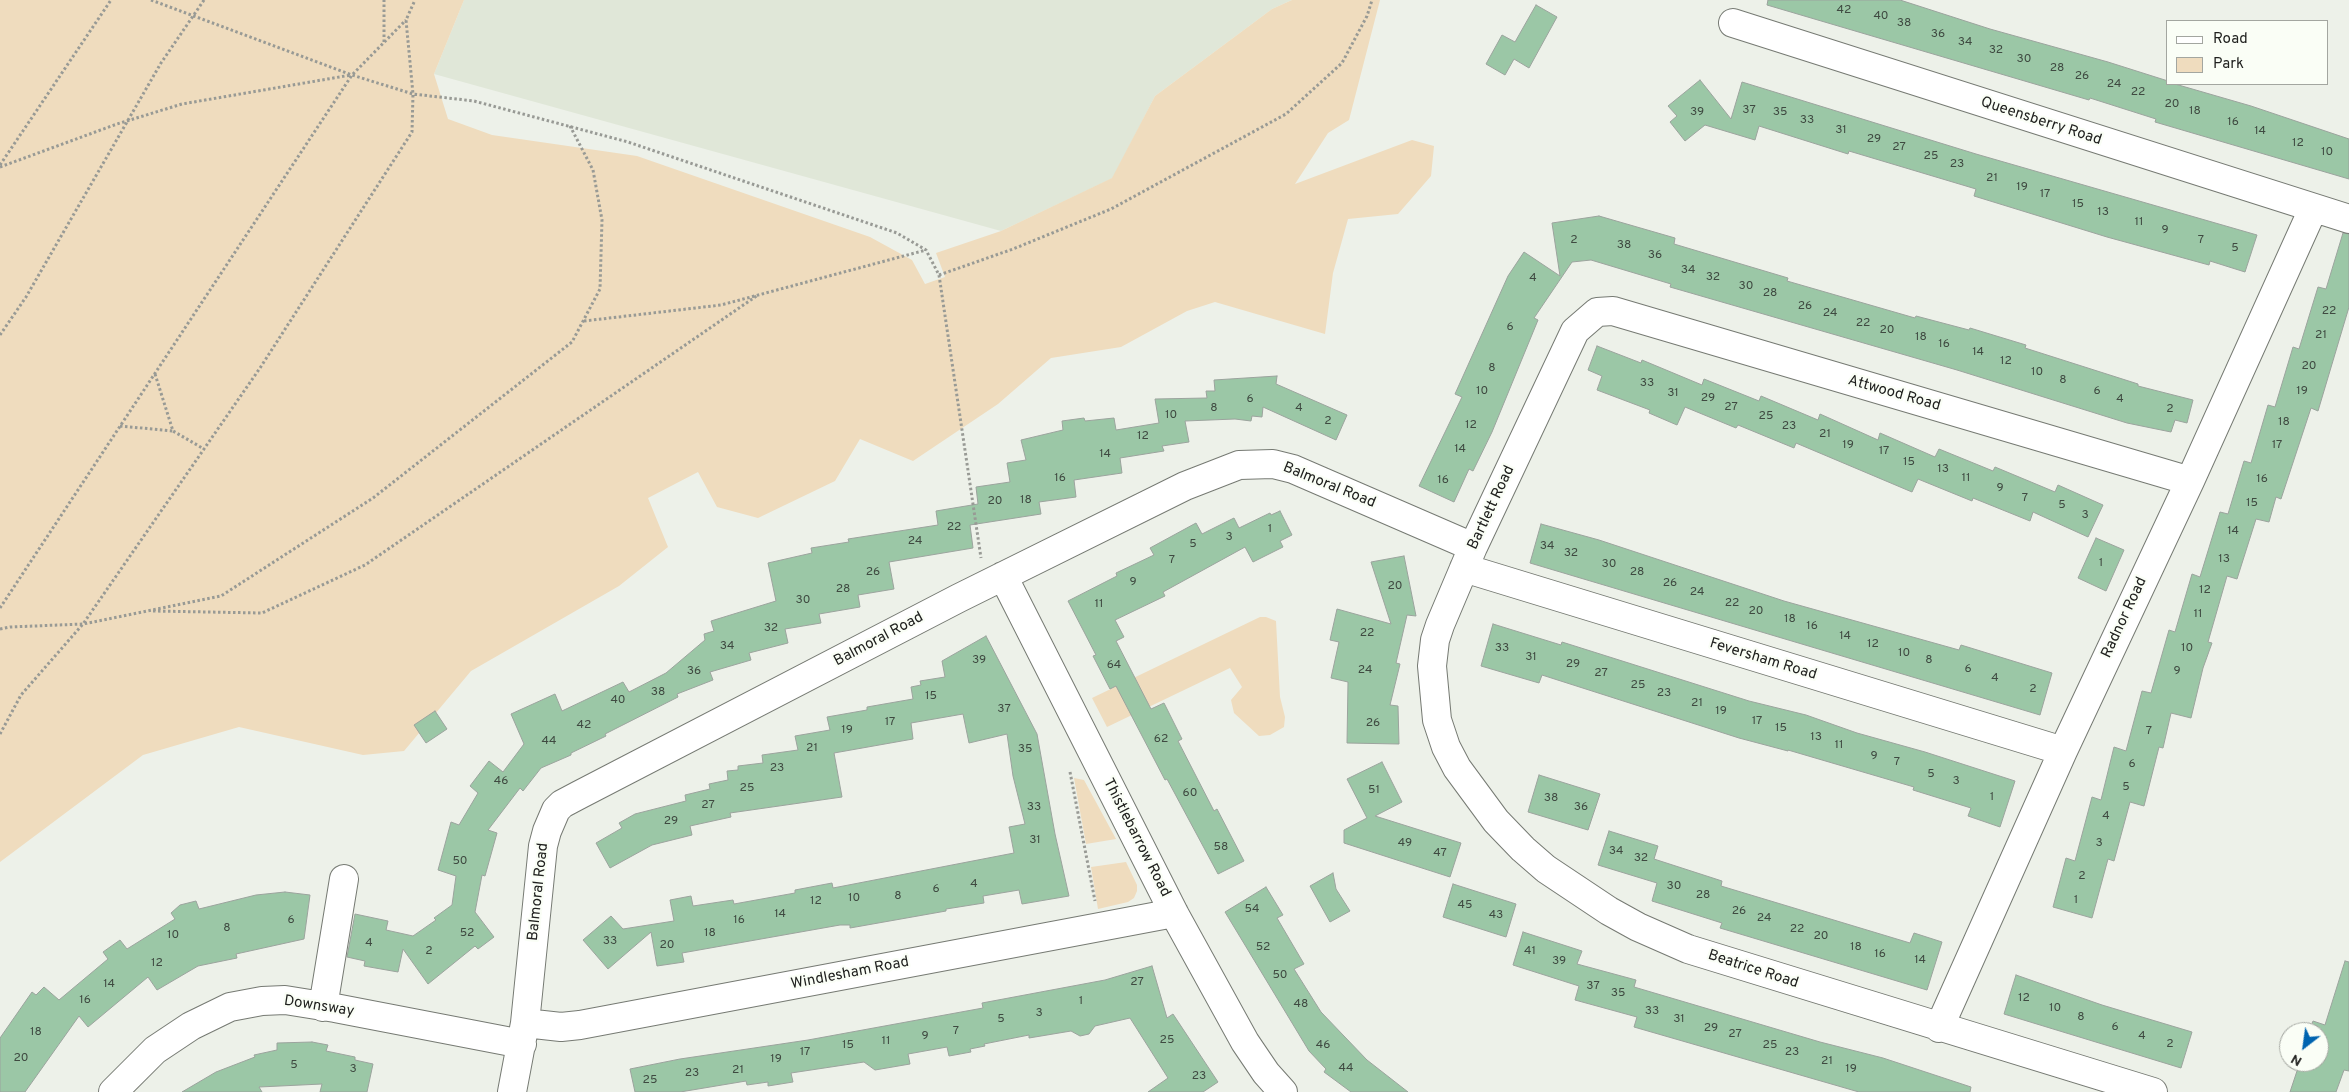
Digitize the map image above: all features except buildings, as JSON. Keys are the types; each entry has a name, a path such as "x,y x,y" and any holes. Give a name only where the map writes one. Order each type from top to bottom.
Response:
{"street":[{"name":"Queensberry Road","path":"1733,24 2349,219"},
{"name":"Radnor Road","path":"1940,1028 2063,751 2190,481 2313,209"},
{"name":"Attwood Road","path":"1597,312 1613,311 2190,481"},
{"name":"Bartlett Road","path":"1437,720 1432,666 1435,640 1469,558 1575,331 1597,312"},
{"name":"Balmoral Road","path":"512,1092 523,1034 543,846 552,819 562,804 994,581 1185,486 1223,470 1254,463 1273,464 1315,478 1469,558"},
{"name":"Feversham Road","path":"1469,558 2063,751"},
{"name":"Thistlebarrow Road","path":"994,581 1245,1042 1266,1073 1283,1092"},
{"name":"Beatrice Road","path":"1437,720 1446,747 1457,768 1496,821 1546,869 1609,911 1638,927 1688,949 2142,1090"},
{"path":"323,1007 344,879"},
{"name":"Windlesham Road","path":"523,1034 580,1025 1174,913"},
{"name":"Downsway","path":"113,1092 155,1050 191,1026 230,1007 262,1001 285,1000 323,1007 523,1034"}],"path":[{"path":"0,166 111,0"},
{"path":"151,0 352,75 413,94 474,101 628,142 896,233 926,250 939,274 994,581"},
{"path":"0,336 26,297 125,122 161,63 204,0"},
{"path":"384,0 384,43"},
{"path":"0,608 352,75 406,20 415,0"},
{"path":"939,274 1013,249 1111,209 1286,114 1342,63 1367,16 1372,0"},
{"path":"0,734 21,695 83,624 260,368 412,132 413,94 406,20"},
{"path":"0,166 182,104 352,75"},
{"path":"0,630 10,627 83,624 221,596 372,498 572,342 600,288 602,220 592,170 570,126"},
{"path":"583,321 721,305 926,250"},
{"path":"146,611 262,613 365,566 758,295"},
{"path":"155,373 173,431"},
{"path":"120,426 173,431 204,449"},
{"path":"1070,772 1099,927"}],"shaded area":[{"path":"464,0 1292,0 1272,9 1155,96 1113,178 1001,231 434,74"}],"green space":[{"path":"0,0 464,0 434,74 448,119 492,135 637,156 870,237 912,260 925,284 945,277 936,253 1001,231 1112,178 1155,96 1272,9 1292,0 1380,0 1349,120 1328,133 1295,184 1412,140 1434,146 1431,176 1398,214 1348,219 1333,273 1325,334 1215,302 1187,311 1121,347 1051,358 998,404 913,461 860,439 835,481 758,518 717,507 698,472 648,498 668,547 619,586 471,671 404,751 363,755 239,727 143,755 0,862"},
{"path":"1260,617 1276,621 1280,697 1285,717 1284,727 1270,735 1259,736 1234,713 1231,700 1242,687 1230,668 1107,727 1092,698"},
{"path":"1074,778 1084,780 1116,839 1086,844"},
{"path":"1126,862 1137,885 1134,898 1128,902 1098,909 1091,867"}]}
